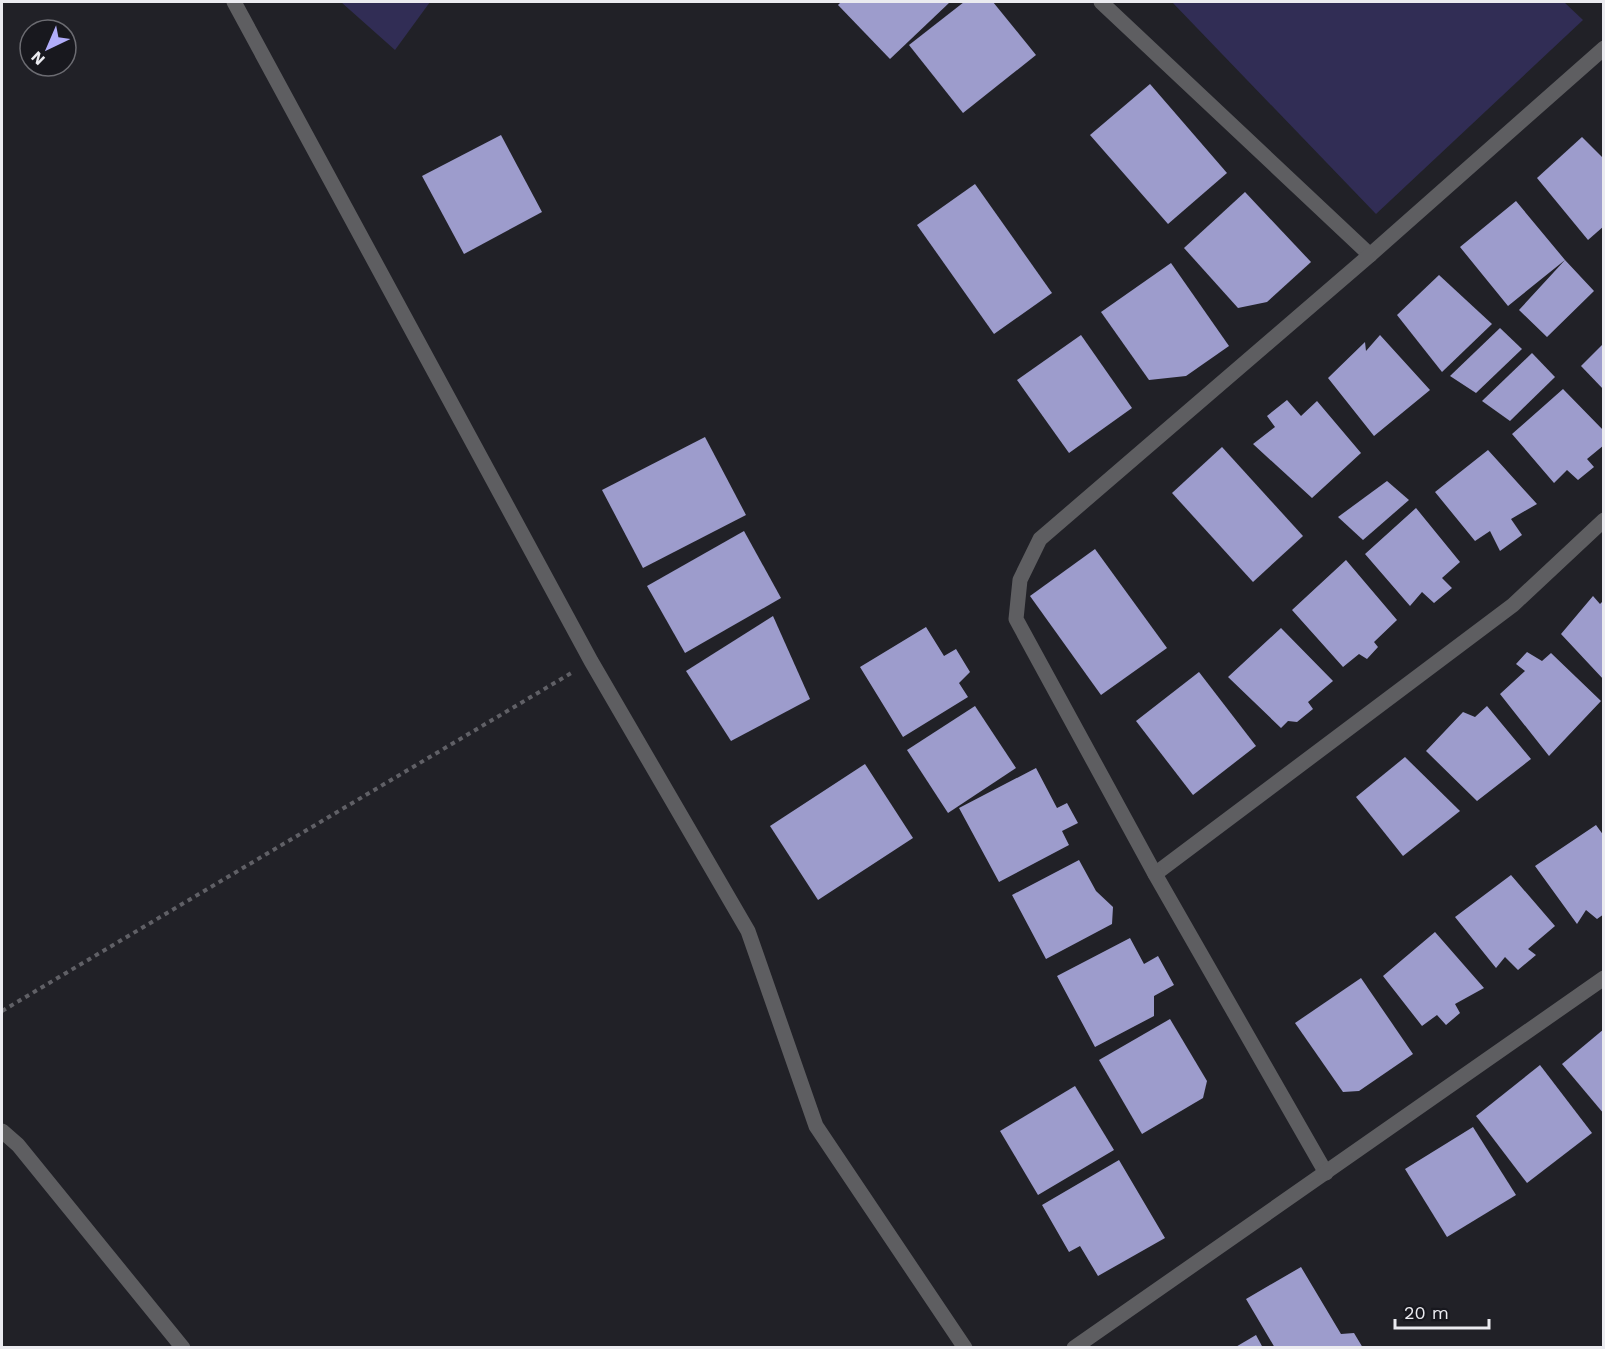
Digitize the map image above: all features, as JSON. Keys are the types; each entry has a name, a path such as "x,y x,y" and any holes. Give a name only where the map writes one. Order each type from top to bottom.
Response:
{"street":[{"path":"234,2 591,661 748,931 816,1126 966,1347"},
{"path":"1101,2 1370,255"},
{"path":"1326,1173 1155,873 1016,620 1020,580 1040,539 1370,255 1604,48"},
{"path":"1155,873 1513,605 1604,519"},
{"path":"1074,1347 1604,978"},
{"path":"2,1131 18,1145 183,1347"}],"path":[{"path":"2,1011 591,661"}],"shaded area":[{"path":"341,2 430,2 395,50"},
{"path":"1172,2 1564,2 1583,20 1376,214"}],"building":[{"path":"841,2 950,2 890,59 838,5"},
{"path":"964,2 993,2 1036,55 963,113 909,45"},
{"path":"1150,84 1227,173 1168,224 1090,135"},
{"path":"501,135 542,212 464,254 422,176"},
{"path":"1582,137 1604,159 1604,226 1588,240 1537,178"},
{"path":"975,184 1052,293 994,334 917,225"},
{"path":"1245,192 1311,262 1267,302 1238,308 1184,248"},
{"path":"1516,201 1565,260 1508,306 1460,247"},
{"path":"1565,260 1594,291 1547,337 1519,310"},
{"path":"1171,263 1229,346 1186,376 1149,380 1101,312"},
{"path":"1439,275 1492,324 1442,372 1397,315"},
{"path":"1500,328 1522,349 1476,393 1450,376"},
{"path":"1081,335 1132,408 1069,453 1017,380"},
{"path":"1380,335 1430,390 1374,436 1328,378 1365,342 1366,351"},
{"path":"1604,343 1604,390 1581,366"},
{"path":"1532,353 1555,377 1510,421 1482,401"},
{"path":"1563,389 1604,431 1604,445 1587,459 1594,467 1578,480 1567,470 1554,483 1512,434"},
{"path":"1287,400 1301,416 1317,401 1361,453 1312,498 1253,444 1275,427 1267,416"},
{"path":"705,437 746,515 643,568 602,490"},
{"path":"1222,447 1303,536 1253,582 1172,493"},
{"path":"1488,450 1537,504 1511,519 1522,535 1500,551 1490,531 1475,541 1435,492"},
{"path":"1387,481 1409,500 1363,540 1338,517"},
{"path":"1416,508 1460,562 1442,578 1452,588 1434,603 1422,592 1410,606 1365,554"},
{"path":"744,531 781,598 685,653 647,586"},
{"path":"1095,549 1167,648 1101,695 1030,596"},
{"path":"1346,560 1397,620 1374,642 1378,647 1367,659 1359,654 1343,667 1292,610"},
{"path":"1593,596 1600,604 1604,600 1604,680 1561,634"},
{"path":"773,616 810,699 731,741 686,671"},
{"path":"926,627 944,656 956,649 970,672 959,683 968,697 903,737 860,667"},
{"path":"1281,628 1333,681 1308,702 1313,709 1297,722 1288,721 1281,728 1228,677"},
{"path":"1527,652 1542,661 1551,653 1601,701 1549,756 1500,694 1525,671 1516,664"},
{"path":"1199,672 1256,746 1193,795 1136,721"},
{"path":"975,706 1016,768 948,813 907,750"},
{"path":"1487,706 1531,759 1477,801 1426,751 1463,712 1475,717"},
{"path":"1405,757 1460,811 1403,856 1356,797"},
{"path":"865,764 913,838 818,900 770,826"},
{"path":"1036,768 1057,808 1067,803 1078,823 1062,831 1069,845 999,882 959,808"},
{"path":"1596,825 1604,836 1604,893 1602,893 1604,895 1604,914 1597,919 1586,910 1577,924 1535,866"},
{"path":"1079,860 1096,891 1113,907 1112,924 1046,959 1012,895"},
{"path":"1511,875 1555,926 1528,949 1536,955 1518,970 1505,957 1496,968 1455,917"},
{"path":"1435,932 1484,988 1455,1004 1460,1013 1446,1025 1437,1015 1422,1026 1383,976"},
{"path":"1130,938 1144,964 1158,956 1174,985 1154,996 1154,1016 1095,1047 1057,976"},
{"path":"1361,978 1413,1054 1359,1091 1343,1092 1295,1023"},
{"path":"1170,1019 1207,1081 1203,1098 1142,1134 1099,1060"},
{"path":"1604,1029 1604,1114 1562,1064"},
{"path":"1540,1065 1592,1133 1527,1183 1476,1116"},
{"path":"1075,1086 1114,1150 1038,1195 1000,1131"},
{"path":"1473,1127 1516,1195 1447,1237 1405,1169"},
{"path":"1119,1160 1165,1238 1098,1276 1080,1246 1069,1252 1042,1205"},
{"path":"1301,1267 1341,1334 1354,1333 1363,1348 1275,1348 1246,1299"},
{"path":"1256,1335 1263,1348 1234,1348"}]}
